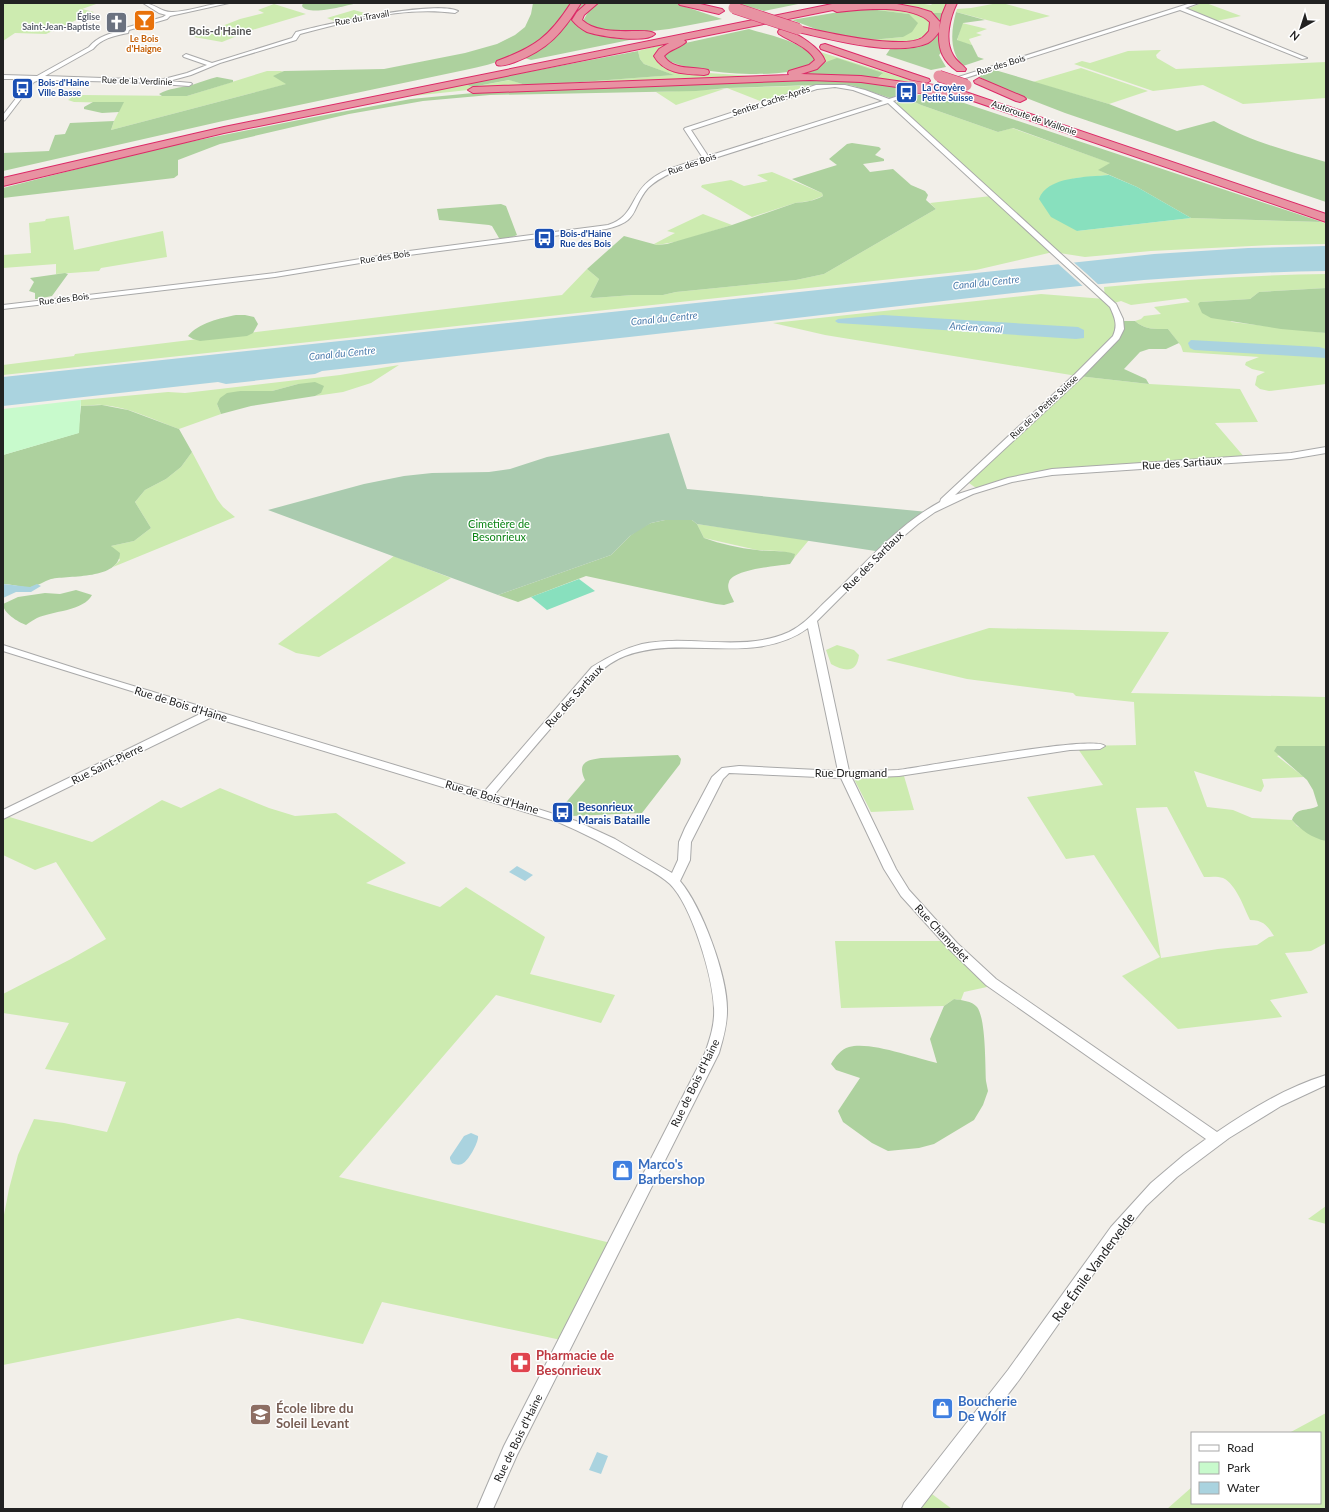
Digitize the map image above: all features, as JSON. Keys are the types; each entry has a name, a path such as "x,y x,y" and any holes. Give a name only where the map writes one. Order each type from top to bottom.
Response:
{"highway":[{"path":"406,88 421,82 497,64 530,52 552,37 576,3"},
{"path":"593,3 580,14 577,20 581,26 586,28 609,34 691,31"},
{"path":"683,3 721,5"},
{"name":"Autoroute de Wallonie","path":"696,3 721,5 734,8 1326,207"},
{"path":"3,176 219,126 829,3"},
{"path":"802,8 851,3"},
{"path":"952,3 946,18 945,50 950,58 961,69 979,81 1000,92 1033,104"},
{"name":"Autoroute de Wallonie","path":"721,5 783,32 925,81 947,91 1020,117 1039,120 1095,138 1326,218"},
{"path":"3,182 131,151 708,32 815,7 904,7 928,13 934,21 934,30 930,37 919,42 888,44 846,40 798,29"},
{"path":"708,32 667,48 660,53 660,60 668,65 686,70 760,75 792,73 808,70 818,64 820,58 815,52 783,32"},
{"path":"330,109 442,93 502,89 810,77 862,79 947,91"},
{"path":"1083,123 1112,134 1134,151"}],"street":[{"path":"146,3 161,12 170,14 226,3"},
{"path":"440,3 461,15"},
{"name":"Rue du Travail","path":"428,9 440,3"},
{"name":"Rue des Bois","path":"3,306 275,275 412,252 606,227 618,223 631,214 642,190 667,172 706,158 1196,3"},
{"path":"1180,8 1304,58"},
{"name":"Rue du Travail","path":"162,81 189,74 211,64 294,39 298,33 354,18 428,9 455,11"},
{"path":"3,119 26,87 38,77 87,51 99,41 112,35 126,32 127,29 165,18 170,14"},
{"path":"190,57 211,64"},
{"name":"Rue de la Verdinie","path":"3,77 162,81 189,84"},
{"name":"Sentier Cache-Après","path":"706,158 687,129 811,88 827,85 842,86 860,90 889,101"},
{"name":"Rue de la Petite Suisse","path":"889,101 1113,306 1119,320 1120,329 1116,337 1078,376 939,505"},
{"name":"Rue des Sartiaux","path":"487,796 596,669 613,657 634,648 652,645 735,645 764,643 790,634 812,622 898,536 922,516 939,505 998,484 1052,472 1292,456 1326,450"},
{"name":"Rue Champelet","path":"812,622 814,642 842,768 896,880 905,893 971,964 1012,997 1217,1139"},
{"name":"Rue de Bois d'Haine","path":"3,648 211,713 544,812 580,826 610,841 662,872 674,882 687,898 700,931 718,987 721,1010 719,1032 712,1053 510,1451 485,1509"},
{"name":"Rue Saint-Pierre","path":"3,815 211,713"},
{"name":"Rue Drugmand","path":"674,882 684,860 685,842 691,828 721,772 726,770 739,769 845,775 899,773 1070,747 1100,746"},
{"name":"Rue Émile Vandervelde","path":"910,1509 1046,1330 1127,1218 1163,1182 1217,1139 1278,1101 1326,1080"}],"green space":[{"path":"3,3 99,3 82,9 94,12 46,34 15,33 3,41"},
{"path":"303,3 358,3 328,9 312,10 306,9 302,6"},
{"path":"533,3 571,3 554,29 545,38 524,51 501,61 465,70 223,121 3,171 3,153 49,151 55,135 65,134 70,123 114,121 111,130 286,84 273,76 284,71 384,69 465,53 497,44 515,35 525,27 531,14"},
{"path":"580,3 588,3 582,7 574,19 576,25 582,29 637,36 654,35 531,60 522,57 542,47 556,36 568,22"},
{"path":"598,3 674,3 722,19 669,29 635,33 596,30 583,21 591,7"},
{"path":"736,3 803,3 764,11"},
{"path":"918,3 931,5 933,3 950,3 944,13 932,13 858,4"},
{"path":"998,3 1050,16 1010,26 956,12 957,9"},
{"path":"1202,3 1206,3 1241,16 1216,21 1187,9"},
{"path":"274,4 306,14 252,30 222,42 194,37 240,19 264,13 258,10"},
{"path":"862,8 906,9 930,20 930,32 922,37 905,42 888,43 860,41 903,37 909,14"},
{"path":"862,8 909,14 918,23 912,32 903,37 860,41 826,33 792,20"},
{"path":"354,10 372,15 337,22 327,18"},
{"path":"956,12 985,20 963,23 957,40 972,45 978,57 984,59 963,66 958,60 952,40"},
{"path":"932,13 944,13 943,51 939,55 946,67 931,70 886,55 892,46 925,42 939,25 938,19"},
{"path":"962,23 987,29 976,33 982,35 969,39 972,45 957,41"},
{"path":"749,29 794,43 810,53 816,60 810,66 797,70 780,73 738,74 697,69 680,65 667,60 665,57 666,53 677,45"},
{"path":"680,40 657,59 694,72 753,76 753,78 468,90 394,98 465,84 472,87 510,80 529,86 673,75 644,64 640,59 638,51"},
{"path":"1161,50 1156,55 1157,58 1176,69 1326,62 1326,98 1243,104 1203,85 1153,91 1074,64 1082,61 1090,63 1128,51"},
{"path":"638,51 640,59 644,64 674,75 529,86 509,80 472,87 465,84"},
{"path":"817,51 919,83 913,85 876,79 882,74 823,62 822,55"},
{"path":"837,58 883,73 876,79 753,78 753,76 782,76 800,73"},
{"path":"1081,68 1148,91 1109,104 1033,82"},
{"path":"995,70 1109,104 1177,131 1214,121 1255,140 1326,162 1326,202 1065,113 998,87 978,76"},
{"path":"267,71 284,71 281,72 287,84 111,130 123,103 74,102 68,100 72,97 81,95 187,96"},
{"path":"217,77 233,80 233,82 187,96 162,96 159,94 171,89 192,85"},
{"path":"789,80 844,80 906,87 913,90 890,98 854,86 843,84 728,88 696,91 490,95 423,101 349,114 220,144 178,160 178,175 174,178 3,198 3,188 159,148 411,99 494,91"},
{"path":"827,85 765,103 727,88 728,88"},
{"path":"724,89 676,105 656,92"},
{"path":"927,93 937,94 1322,222 1191,218 1137,187 1098,170 1110,163 1013,128 998,132 921,105 906,98"},
{"path":"906,98 921,105 998,132 1012,128 1111,163 1099,170 1109,175 1076,178 1050,186 1077,231 1191,218 1322,222 1326,224 1326,244 1151,251 1085,257 1053,252 976,270 3,375 3,365 74,356 75,354 562,295 587,269 599,279 590,297 593,298 633,295 663,295 676,292 796,280 824,274 936,209 930,203 991,196 896,104 898,100"},
{"path":"93,102 124,102 119,112 102,113 84,109 84,107"},
{"path":"852,143 879,147 881,149 875,155 884,159 884,161 863,164 870,172 893,169 911,185 925,191 928,195 926,200 936,209 824,274 796,280 676,292 663,295 590,297 599,279 587,269 624,236 657,245 667,244 732,225 795,203 820,198 823,196 822,193 792,179 837,165 829,159 847,144"},
{"path":"772,172 822,193 823,196 810,201 795,203 752,217 701,187 702,185 731,180 744,186 768,181 757,175"},
{"path":"1109,175 1137,187 1191,218 1077,231 1051,217 1039,199 1043,191 1059,182 1080,177"},
{"path":"501,204 506,206 517,235 510,238 499,238 492,226 489,225 439,220 437,209"},
{"path":"703,214 732,225 680,241 657,245 654,244 675,233 667,231"},
{"path":"69,216 74,250 163,231 167,257 101,268 99,271 56,274 56,264 3,268 3,255 31,253 29,223"},
{"path":"65,273 68,274 52,296 35,299 35,293 29,291 34,282 30,278"},
{"path":"1326,274 1326,288 1259,292 1250,299 1200,302 1232,322 1326,333 1326,384 1269,391 1260,389 1255,385 1257,376 1265,372 1252,369 1245,365 1246,362 1259,357 1183,352 1181,346 1168,329 1154,329 1143,326 1135,321 1144,316 1161,314 1154,307 1190,302 1186,298 1131,305 1121,301 1111,304 1120,328 1078,376 1149,384 1240,389 1258,422 1215,423 1246,459 1031,475 979,490 966,481 1077,376 825,335 773,323 1041,294 1105,299 1104,287 1132,284 1243,277"},
{"path":"1326,288 1326,333 1281,329 1211,318 1202,313 1198,304 1200,302 1250,299 1259,292"},
{"path":"236,315 254,317 258,324 253,333 247,336 200,341 188,336 192,331 204,324"},
{"path":"1119,321 1135,321 1143,326 1154,329 1168,329 1179,343 1166,349 1149,349 1140,352 1124,369 1146,379 1149,384 1078,376 1116,337"},
{"path":"399,365 371,383 343,392 315,396 321,393 298,384 272,391 240,391 217,404 221,414 179,429 122,408 99,405 81,406 81,400 168,392 185,393 340,375"},
{"path":"315,382 324,386 321,393 315,396 251,406 221,414 217,404 220,398 227,393 240,391 272,391 298,384"},
{"path":"81,400 79,433 3,455 3,409"},
{"path":"102,405 128,410 179,429 192,452 181,467 166,479 145,490 135,502 151,528 134,541 111,546 120,553 118,562 103,572 92,575 51,579 31,587 3,584 3,455 78,433 81,406"},
{"name":"Cimetière de Besonrieux","path":"669,433 687,489 928,512 882,552 697,524 692,520 665,520 651,523 630,536 611,555 498,595 268,510 364,484 404,476 432,473 489,472 510,469 547,457"},
{"path":"192,452 217,499 223,507 235,517 113,567 120,560 111,546 134,541 151,528 135,502 145,490 166,479 181,467"},
{"path":"665,520 692,520 697,524 704,538 723,544 744,548 795,554 794,558 790,564 747,571 732,578 728,587 734,602 724,605 586,576 518,602 498,595 611,555 640,528 651,523"},
{"path":"697,524 809,540 794,558 794,554 779,551 757,550 704,538"},
{"path":"394,556 451,578 319,657 296,653 278,644"},
{"path":"579,579 595,591 547,610 531,597"},
{"path":"76,590 92,595 82,604 67,610 43,616 26,625 19,622 5,611 3,604 18,597 45,593 60,594"},
{"path":"989,628 1169,632 1131,693 1326,697 1326,746 1305,747 1277,756 1304,777 1262,779 1264,786 1261,792 1194,771 1207,807 1233,810 1252,818 1292,820 1297,826 1326,841 1326,943 1311,951 1285,953 1308,993 1270,1000 1282,1017 1178,1029 1122,976 1160,957 1094,855 1066,859 1027,797 1103,785 1076,746 1136,745 1134,702 1076,696 1073,693 967,679 886,660","holes":["1167,807 1204,877 1221,877 1228,881 1236,891 1250,920 1262,922 1270,929 1274,936 1269,937 1257,945 1218,949 1161,958 1136,808"]},
{"path":"837,645 854,650 859,655 858,661 853,668 845,669 831,664 826,650"},
{"path":"1277,746 1326,746 1326,841 1307,833 1292,820 1300,811 1318,806 1313,790 1307,780 1274,751"},
{"path":"678,755 681,759 680,764 642,813 572,816 565,812 563,806 585,780 582,770 584,763 587,761 601,758"},
{"path":"904,776 914,810 871,812 854,779"},
{"path":"220,788 269,808 295,816 336,813 406,863 366,883 440,907 466,887 545,937 530,974 615,995 601,1023 496,995 339,1177 615,1244 566,1341 382,1302 363,1344 238,1318 3,1365 3,1220 18,1155 34,1119 64,1123 107,1132 126,1082 45,1069 69,1023 3,1013 3,994 106,939 56,862 35,870 3,855 3,815 92,842 162,800 181,808"},
{"path":"835,941 948,941 996,985 964,992 961,1000 954,999 944,1006 841,1008"},
{"path":"954,999 972,1003 977,1007 980,1013 984,1031 986,1081 988,1091 983,1105 974,1120 934,1144 919,1148 888,1151 872,1143 843,1122 838,1111 860,1078 836,1070 831,1064 841,1051 849,1047 858,1046 880,1048 937,1063 930,1039 944,1006"},
{"path":"1326,1206 1326,1224 1308,1219"},
{"path":"1326,1413 1326,1509 1167,1509 1191,1488 1191,1504 1321,1504 1321,1432 1291,1432"},
{"path":"932,1494 952,1509 919,1509"}],"water":[{"name":"Canal du Centre","path":"1326,246 1326,271 1149,280 1032,291 322,371 315,374 226,384 218,382 3,406 3,377 1154,254 1248,248"},
{"name":"Ancien canal","path":"883,315 1078,327 1084,330 1084,338 1076,339 838,323 835,321 838,319"},
{"path":"1191,340 1319,347 1326,349 1326,358 1194,350 1190,348 1188,343"},
{"path":"3,584 30,587 37,584 41,586 31,592 16,592 3,598"},
{"path":"517,866 533,875 525,881 509,872"},
{"path":"471,1133 478,1136 478,1139 470,1156 462,1164 457,1165 452,1163 450,1157 464,1136"},
{"path":"597,1452 608,1456 601,1474 589,1470"}],"pier":[{"path":"1071,260 1101,287 1086,289 1056,262"}],"place":[{"name":"Le Bois d'Haigne","path":"144,20"},
{"name":"Église Saint-Jean-Baptiste","path":"116,22"},
{"name":"Bois-d'Haine Ville Basse","path":"22,88"},
{"name":"La Croyère Petite Suisse","path":"907,93"},
{"name":"Bois-d'Haine Rue des Bois","path":"545,239"},
{"name":"Besonrieux Marais Bataille","path":"563,813"},
{"name":"Marco's Barbershop","path":"623,1171"},
{"name":"Pharmacie de Besonrieux","path":"521,1362"},
{"name":"Boucherie De Wolf","path":"943,1408"},
{"name":"École libre du Soleil Levant","path":"260,1415"}],"district":[{"name":"Bois-d'Haine","path":"220,31"}]}
